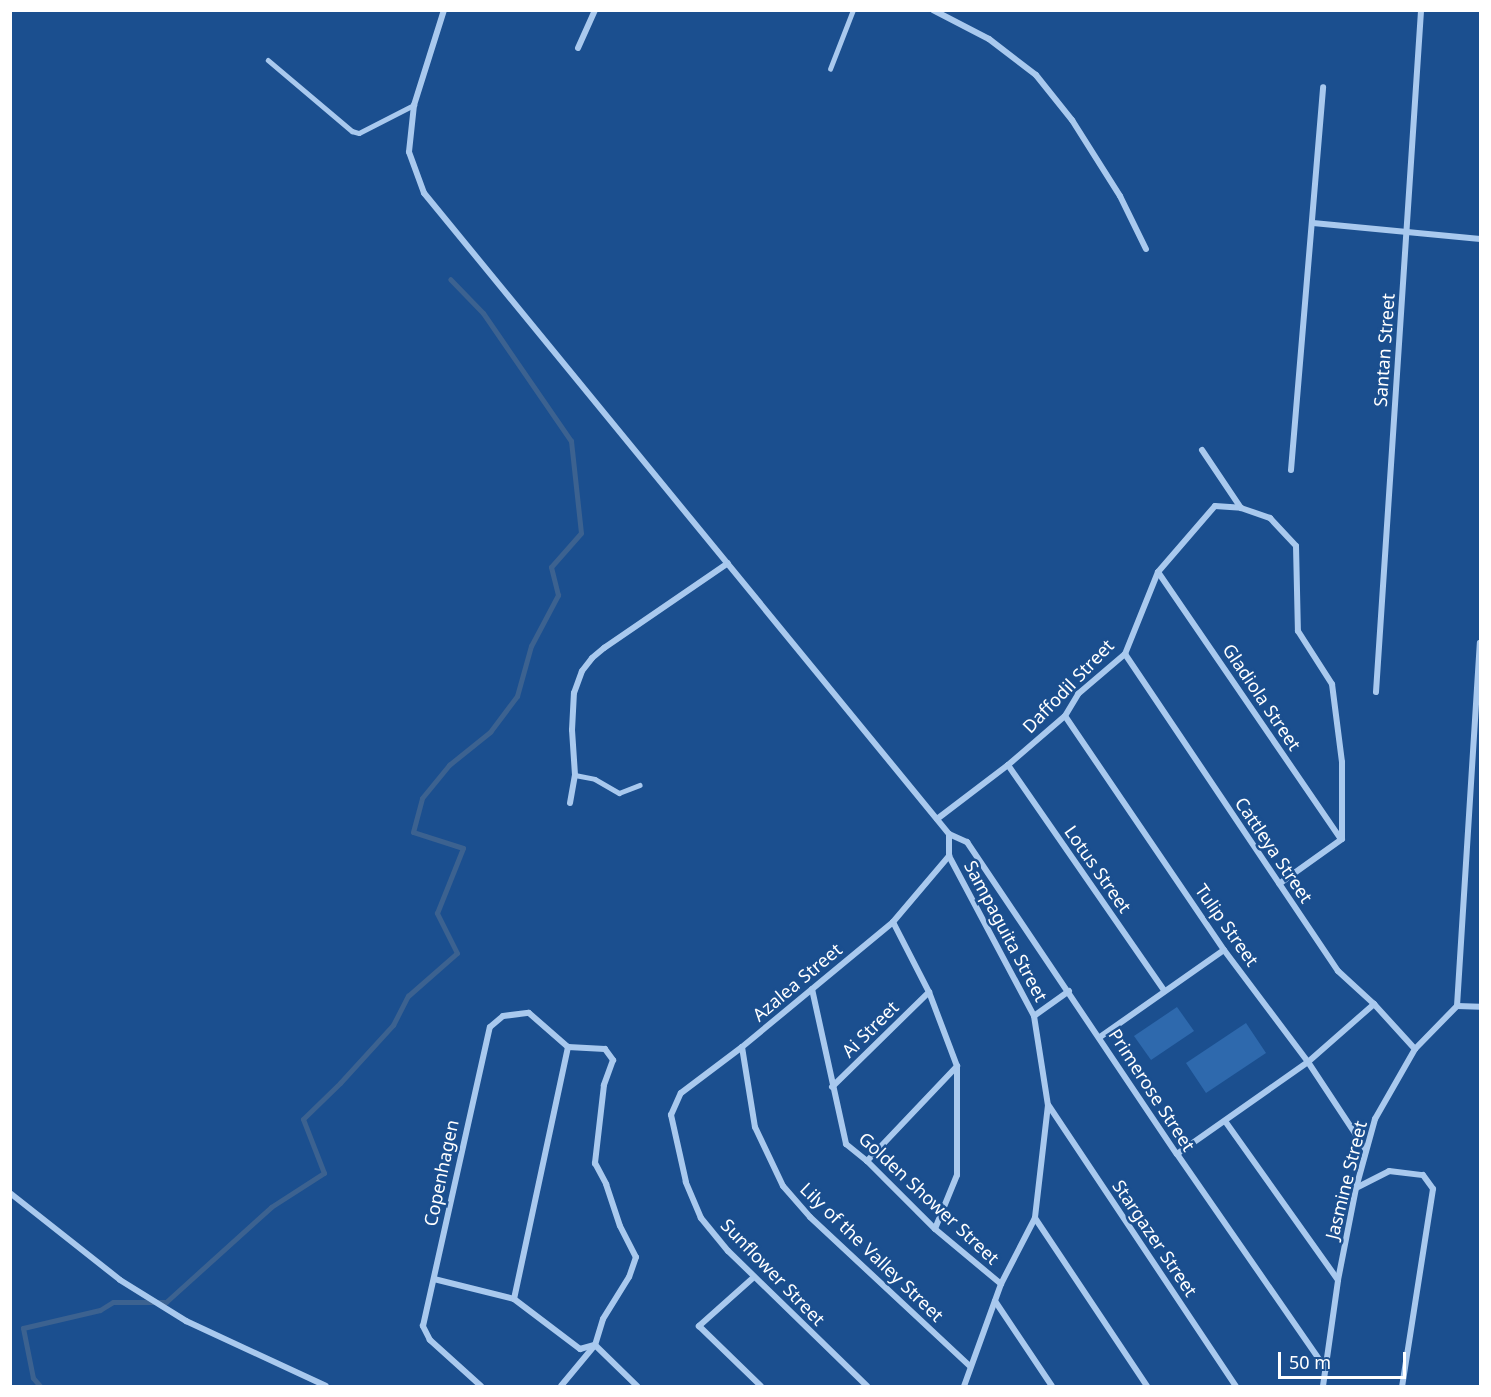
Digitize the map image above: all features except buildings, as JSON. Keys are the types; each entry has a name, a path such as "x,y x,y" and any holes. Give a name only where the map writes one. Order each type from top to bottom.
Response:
{"street":[{"name":"Primerose Street","path":"444,10 414,105 409,152 424,193 949,834 967,842 1177,1154 1326,1369"},
{"path":"578,48 595,10"},
{"path":"933,10 989,39 1036,75 1072,120 1120,196 1146,249"},
{"name":"Santan Street","path":"1376,692 1421,10"},
{"path":"1291,470 1314,223 1323,87"},
{"path":"1314,223 1480,239"},
{"path":"1202,450 1241,508"},
{"name":"Daffodil Street","path":"937,819 1008,765 1065,716 1078,694 1125,654 1158,572 1215,506 1241,508 1270,518 1296,546 1298,631 1332,684 1342,762 1342,839"},
{"path":"570,803 575,775 572,730 574,693 582,671 604,648 728,563"},
{"name":"Gladiola Street","path":"1158,572 1342,839"},
{"path":"1480,643 1456,1006 1480,1007"},
{"name":"Cattleya Street","path":"1125,654 1338,971 1374,1004 1416,1049"},
{"name":"Tulip Street","path":"1065,716 1224,950 1308,1062 1366,1150"},
{"name":"Lotus Street","path":"1008,765 1164,990"},
{"name":"Sampaguita Street","path":"949,834 949,856 1034,1016 1048,1105 1035,1218 1001,1284 964,1386"},
{"path":"1279,884 1342,839"},
{"name":"Azalea Street","path":"672,1129 671,1114 681,1093 742,1047 893,922 949,856"},
{"path":"893,922 929,992 957,1066 957,1175 935,1229"},
{"path":"1100,1037 1224,950"},
{"name":"Golden Shower Street","path":"812,989 846,1144 867,1161 935,1229 1001,1284"},
{"path":"1034,1016 1069,991"},
{"name":"Ai Street","path":"832,1088 929,992"},
{"path":"1177,1154 1308,1062 1374,1004"},
{"name":"Jasmine Street","path":"1323,1386 1338,1280 1356,1188 1375,1119 1416,1049 1456,1006"},
{"name":"Copenhagen","path":"481,1386 430,1340 423,1326 490,1027 503,1017 529,1013 568,1047"},
{"path":"514,1299 568,1047 605,1049 613,1060 604,1085 595,1163 606,1184 620,1226 636,1257 628,1277 603,1319 595,1345 561,1386"},
{"name":"Lily of the Valley Street","path":"742,1047 754,1127 783,1186 810,1217 970,1366"},
{"path":"867,1161 957,1066"},
{"name":"Stargazer Street","path":"1048,1105 1236,1386"},
{"path":"1225,1120 1338,1280"},
{"name":"Sunflower Street","path":"672,1129 686,1182 701,1218 754,1278 867,1386"},
{"path":"1356,1188 1389,1171 1423,1175 1433,1189 1402,1386"},
{"path":"10,1193 120,1280 186,1321 326,1386"},
{"path":"1035,1218 1147,1386"},
{"path":"754,1278 699,1326 761,1386"},
{"path":"434,1279 514,1299 580,1349 595,1345"},
{"path":"995,1301 1052,1386"},
{"path":"595,1345 637,1386"}],"lane":[{"path":"830,69 854,10"},
{"path":"268,60 352,130 360,133 414,105"},
{"path":"575,775 596,779 619,793 640,785"}],"shaded area":[{"path":"1177,1007 1194,1031 1151,1060 1134,1036"},
{"path":"1246,1023 1266,1053 1206,1093 1186,1063"}],"waterway":[{"path":"40,1386 33,1378 23,1328 100,1310 113,1302 166,1302 271,1207 324,1173 303,1119 340,1083 393,1025 408,996 457,953 437,913 463,848 413,832 422,798 449,765 490,732 517,696 531,646 558,595 551,567 581,533 571,441 483,313 450,279"}]}
